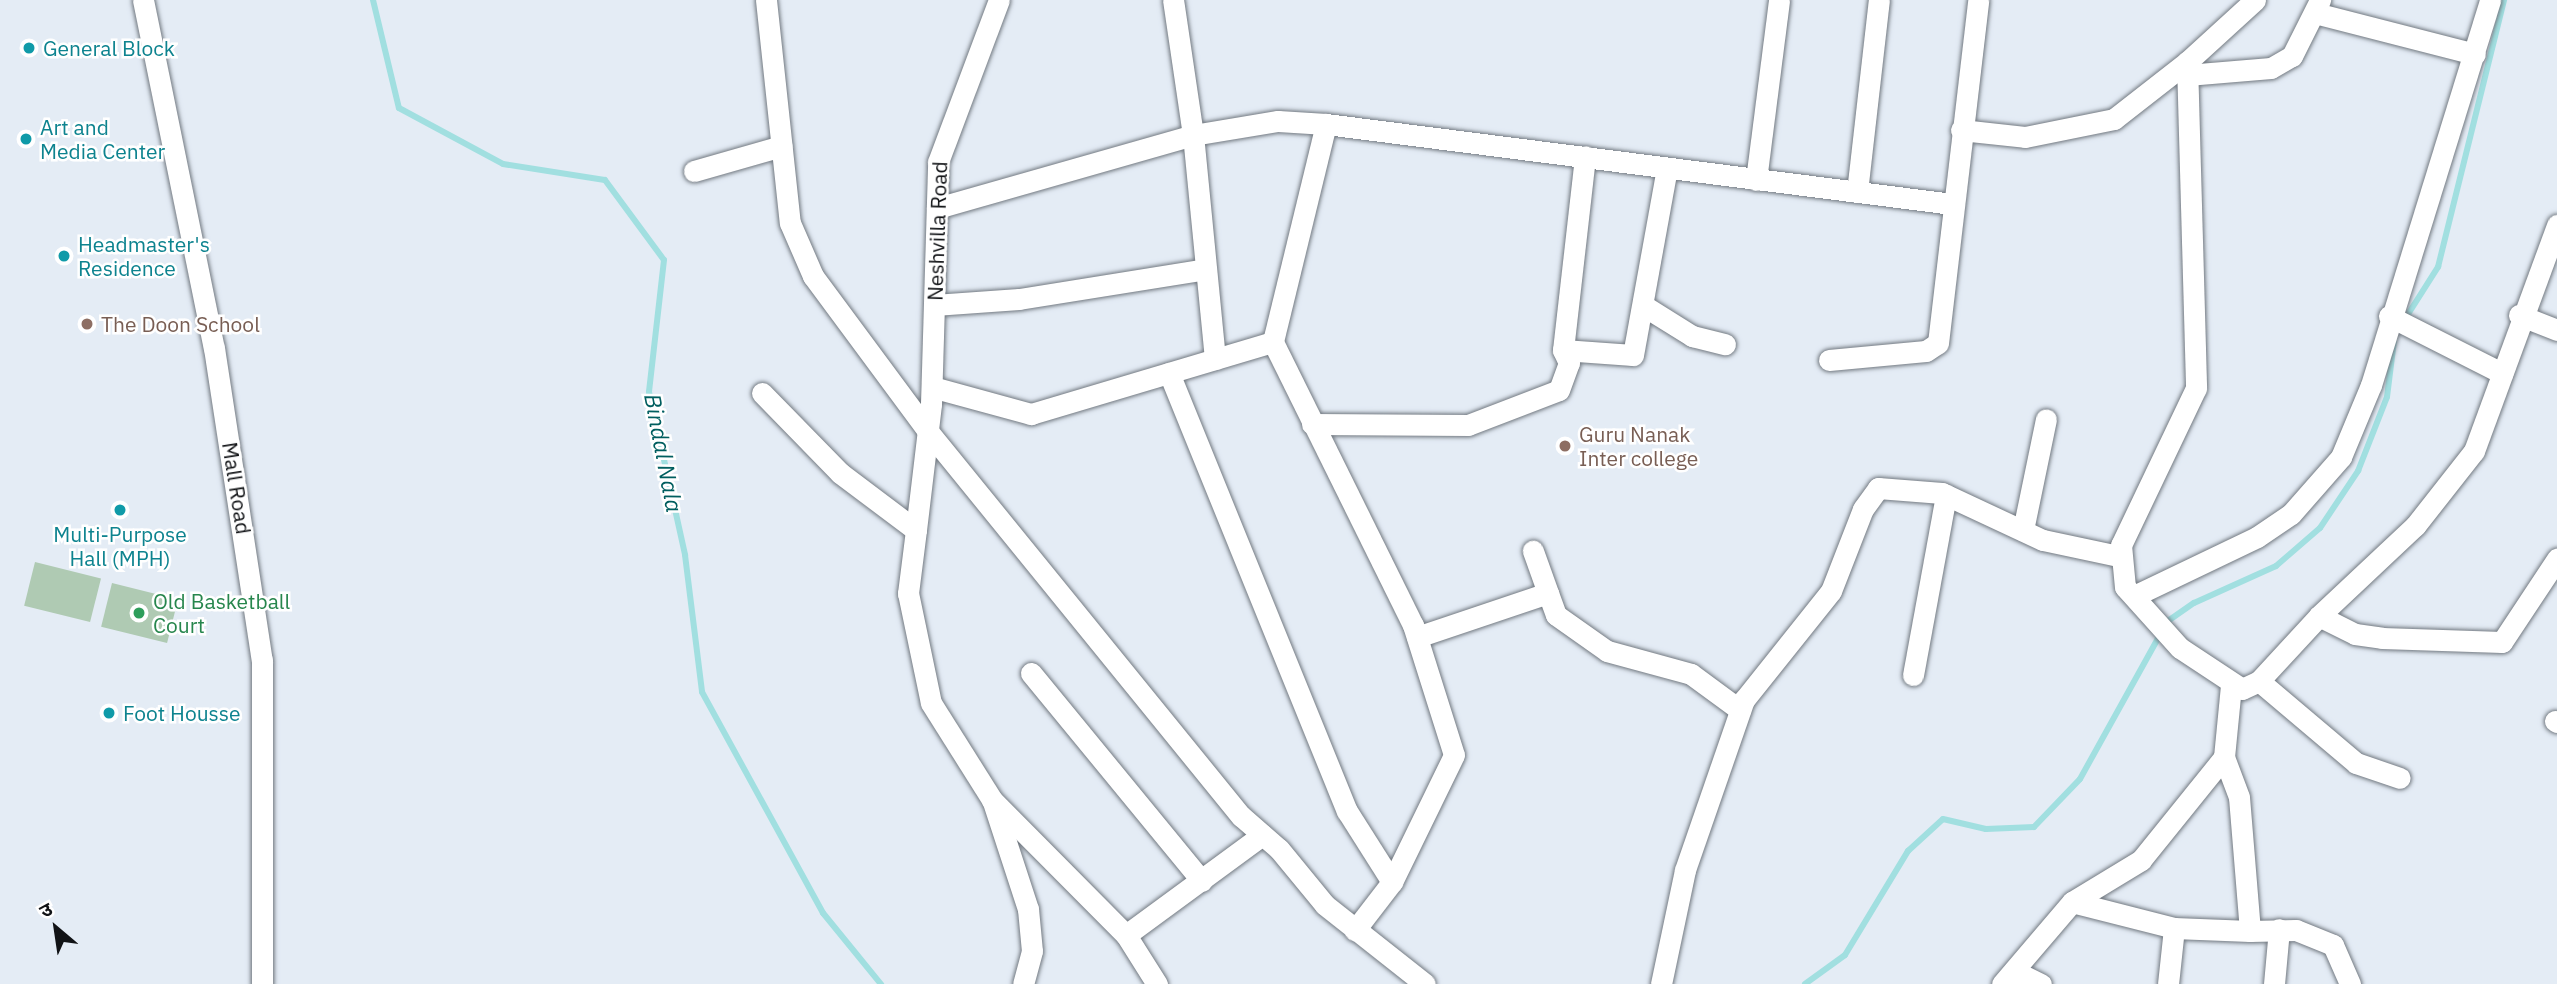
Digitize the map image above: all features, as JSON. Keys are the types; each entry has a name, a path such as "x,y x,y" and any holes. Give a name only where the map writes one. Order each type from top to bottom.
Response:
{"street":[{"name":"Mall Road","path":"143,0 214,348 262,660 262,984"},
{"path":"766,0 790,223 805,263 927,430 1262,835 1355,930 1426,984"},
{"name":"Neshvilla Road","path":"992,800 928,690 908,593 932,387 941,145 999,0"},
{"path":"1173,0 1193,135 1215,359"},
{"path":"1756,180 1779,0"},
{"path":"1857,192 1880,0"},
{"path":"1829,360 1926,351 1938,343 1952,204 1978,0"},
{"path":"1961,130 2025,136 2115,119 2187,69 2255,0"},
{"path":"2141,603 2231,553 2291,514 2318,487 2352,438 2401,322 2490,0"},
{"path":"2187,69 2271,68 2292,56 2317,6 2475,54"},
{"path":"2187,69 2196,388 2119,556 2122,580 2141,603 2180,648 2231,686 2259,681 2319,616 2414,526 2474,451 2519,315 2557,225"},
{"path":"937,208 1193,135 1278,121 1326,124 1952,204"},
{"path":"1326,124 1273,342 1417,637 1454,761 1392,882 1355,930"},
{"path":"694,171 782,146"},
{"path":"1312,424 1468,425 1559,390 1569,363 1563,350 1585,156"},
{"path":"1563,350 1633,355 1667,168"},
{"path":"934,305 1206,269"},
{"path":"1644,306 1692,336 1725,344"},
{"path":"2519,315 2557,330"},
{"path":"2401,322 2502,373"},
{"path":"932,387 1031,414 1273,342"},
{"path":"1169,373 1347,811 1392,882"},
{"path":"762,393 840,473 916,530"},
{"path":"2023,530 2046,419"},
{"path":"1661,984 1685,870 1740,710 1831,591 1873,494 1887,485 1945,495 2023,530 2119,556"},
{"path":"1913,675 1945,495"},
{"path":"1533,551 1556,615 1607,652 1691,674 1740,710"},
{"path":"2319,616 2355,634 2382,638 2502,642 2557,559"},
{"path":"1417,637 1548,593"},
{"path":"1031,673 1202,881"},
{"path":"2259,681 2344,755 2400,778"},
{"path":"2231,686 2224,757 2241,809 2250,931"},
{"path":"2041,984 2008,977 2072,902 2141,860 2224,757"},
{"path":"992,800 1126,935 1157,984"},
{"path":"992,800 1028,909 1032,951 1023,984"},
{"path":"1126,935 1262,835"},
{"path":"2072,902 2174,928 2250,931 2279,929 2333,945 2350,984"},
{"path":"2168,984 2174,928"},
{"path":"2274,984 2279,929"}],"green space":[{"name":"Old Basketball Court","path":"35,562 101,578 90,622 24,606"},
{"name":"Old Basketball Court","path":"112,583 178,599 167,643 101,627"}],"waterway":[{"name":"Bindal Nala","path":"373,0 399,108 503,164 605,180 664,260 649,392 685,555 702,692 823,913 881,984"},
{"path":"2405,319 2438,267 2504,0"},
{"path":"2165,623 2194,603 2276,566 2320,528 2358,471 2387,397 2394,341"},
{"path":"1805,984 1845,955 1908,851 1943,819 1986,829 2034,827 2080,779 2161,633"}],"place":[{"name":"General Block","path":"29,48"},
{"name":"Art and Media Center","path":"26,139"},
{"name":"Headmaster's Residence","path":"64,256"},
{"name":"The Doon School","path":"87,324"},
{"name":"Guru Nanak Inter college","path":"1565,446"},
{"name":"Multi-Purpose Hall (MPH)","path":"120,510"},
{"name":"Old Basketball Court","path":"139,613"},
{"name":"Foot Housse","path":"109,713"}]}
